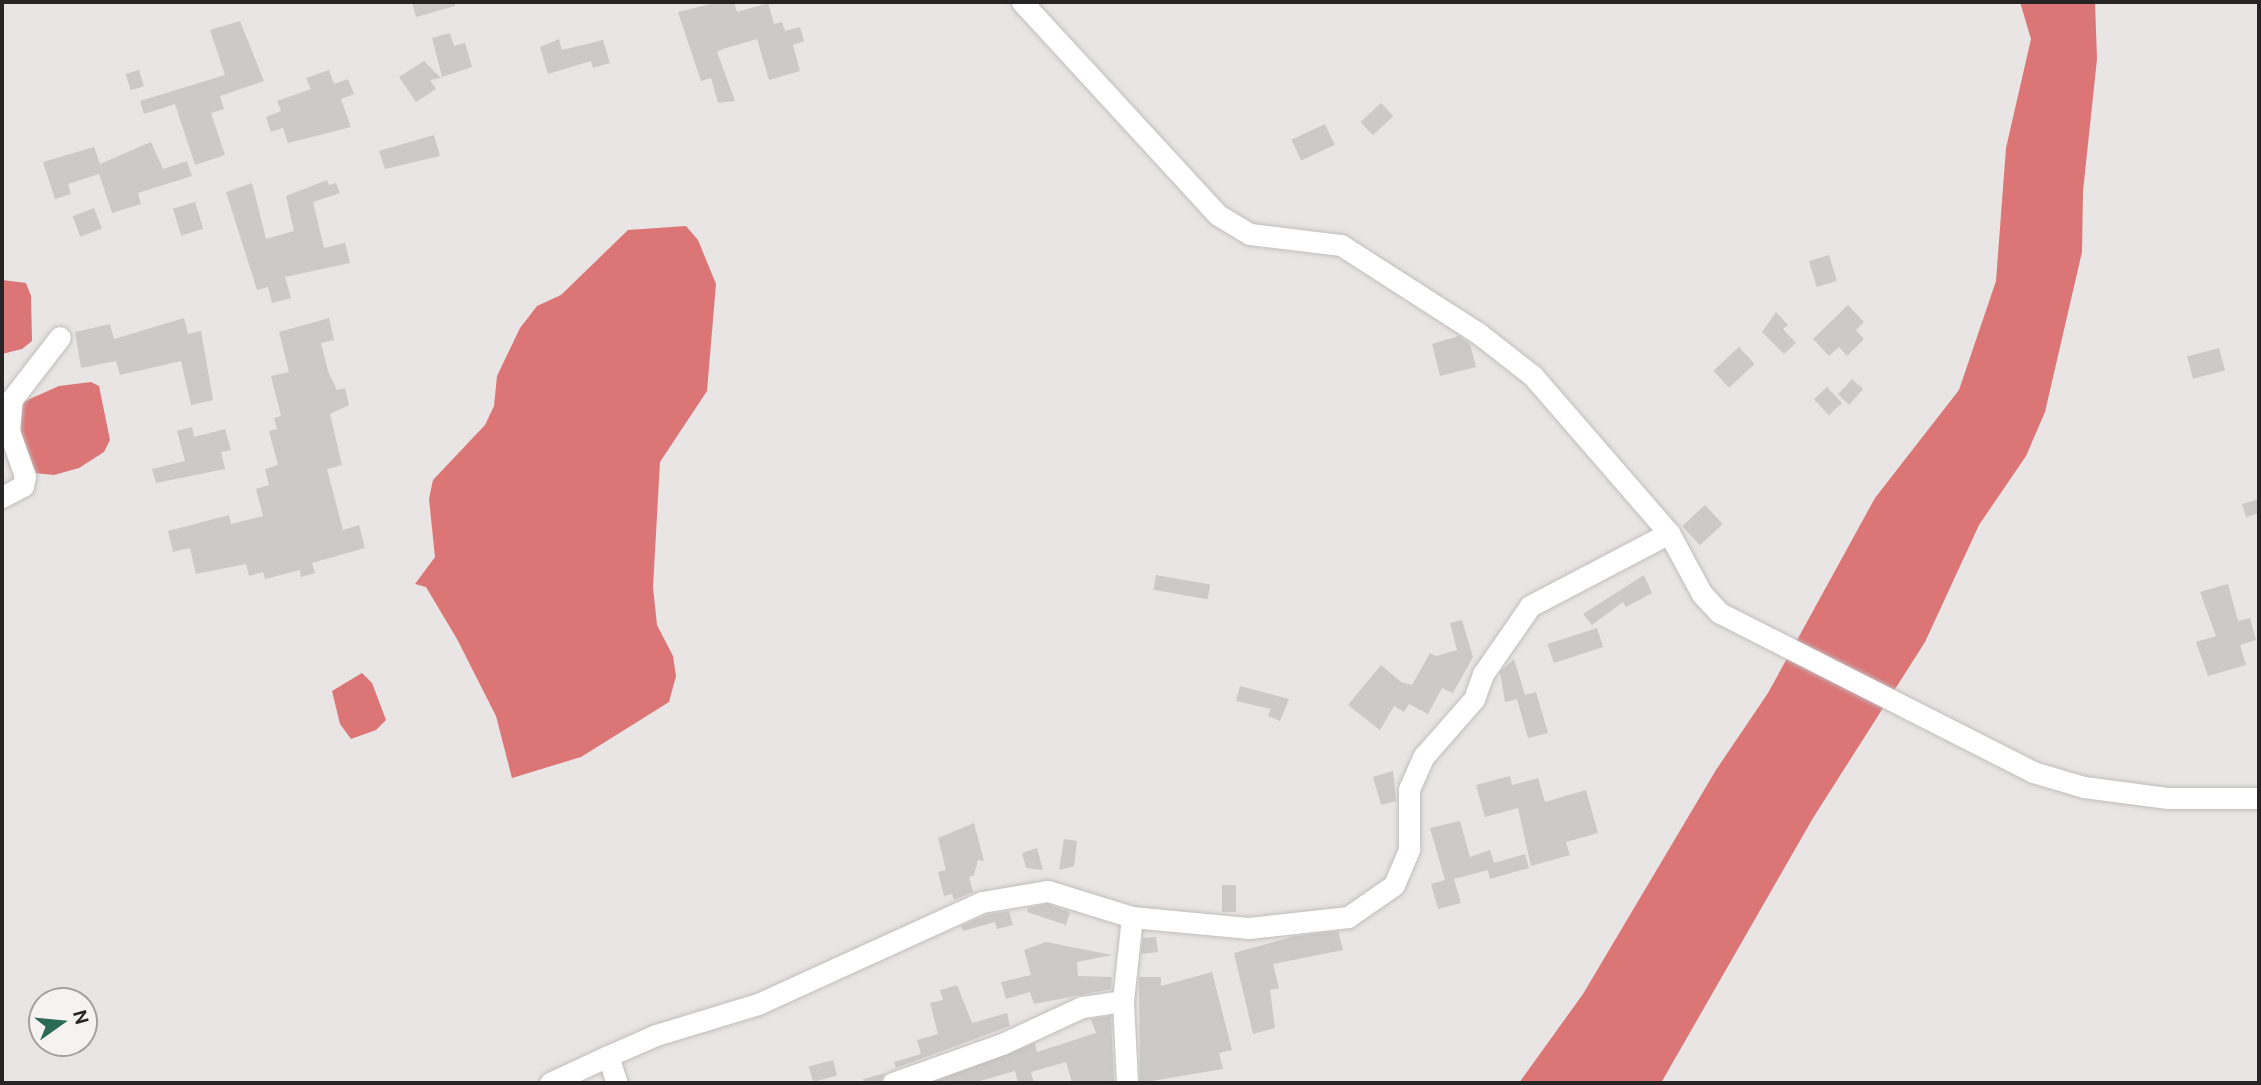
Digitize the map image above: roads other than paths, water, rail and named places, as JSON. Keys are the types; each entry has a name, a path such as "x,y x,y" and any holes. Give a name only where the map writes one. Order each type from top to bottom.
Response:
{"street":[{"path":"1022,2 1218,215 1251,234 1341,245 1478,333 1533,376 1669,533 1702,594 1720,613 2004,760 2100,790 2168,798 2259,798"},
{"path":"2,497 23,486 25,476 9,432 12,399 60,337"},
{"path":"550,1083 669,1031 758,1004 982,902 1048,891 1132,917 1249,928 1356,914 1394,885 1404,869 1409,849 1409,789 1424,756 1474,699 1483,674 1530,607 1669,533"},
{"path":"1127,1083 1123,1001 1132,917"},
{"path":"893,1083 1002,1044 1082,1007 1123,1001"},
{"path":"608,1056 617,1083"}]}
